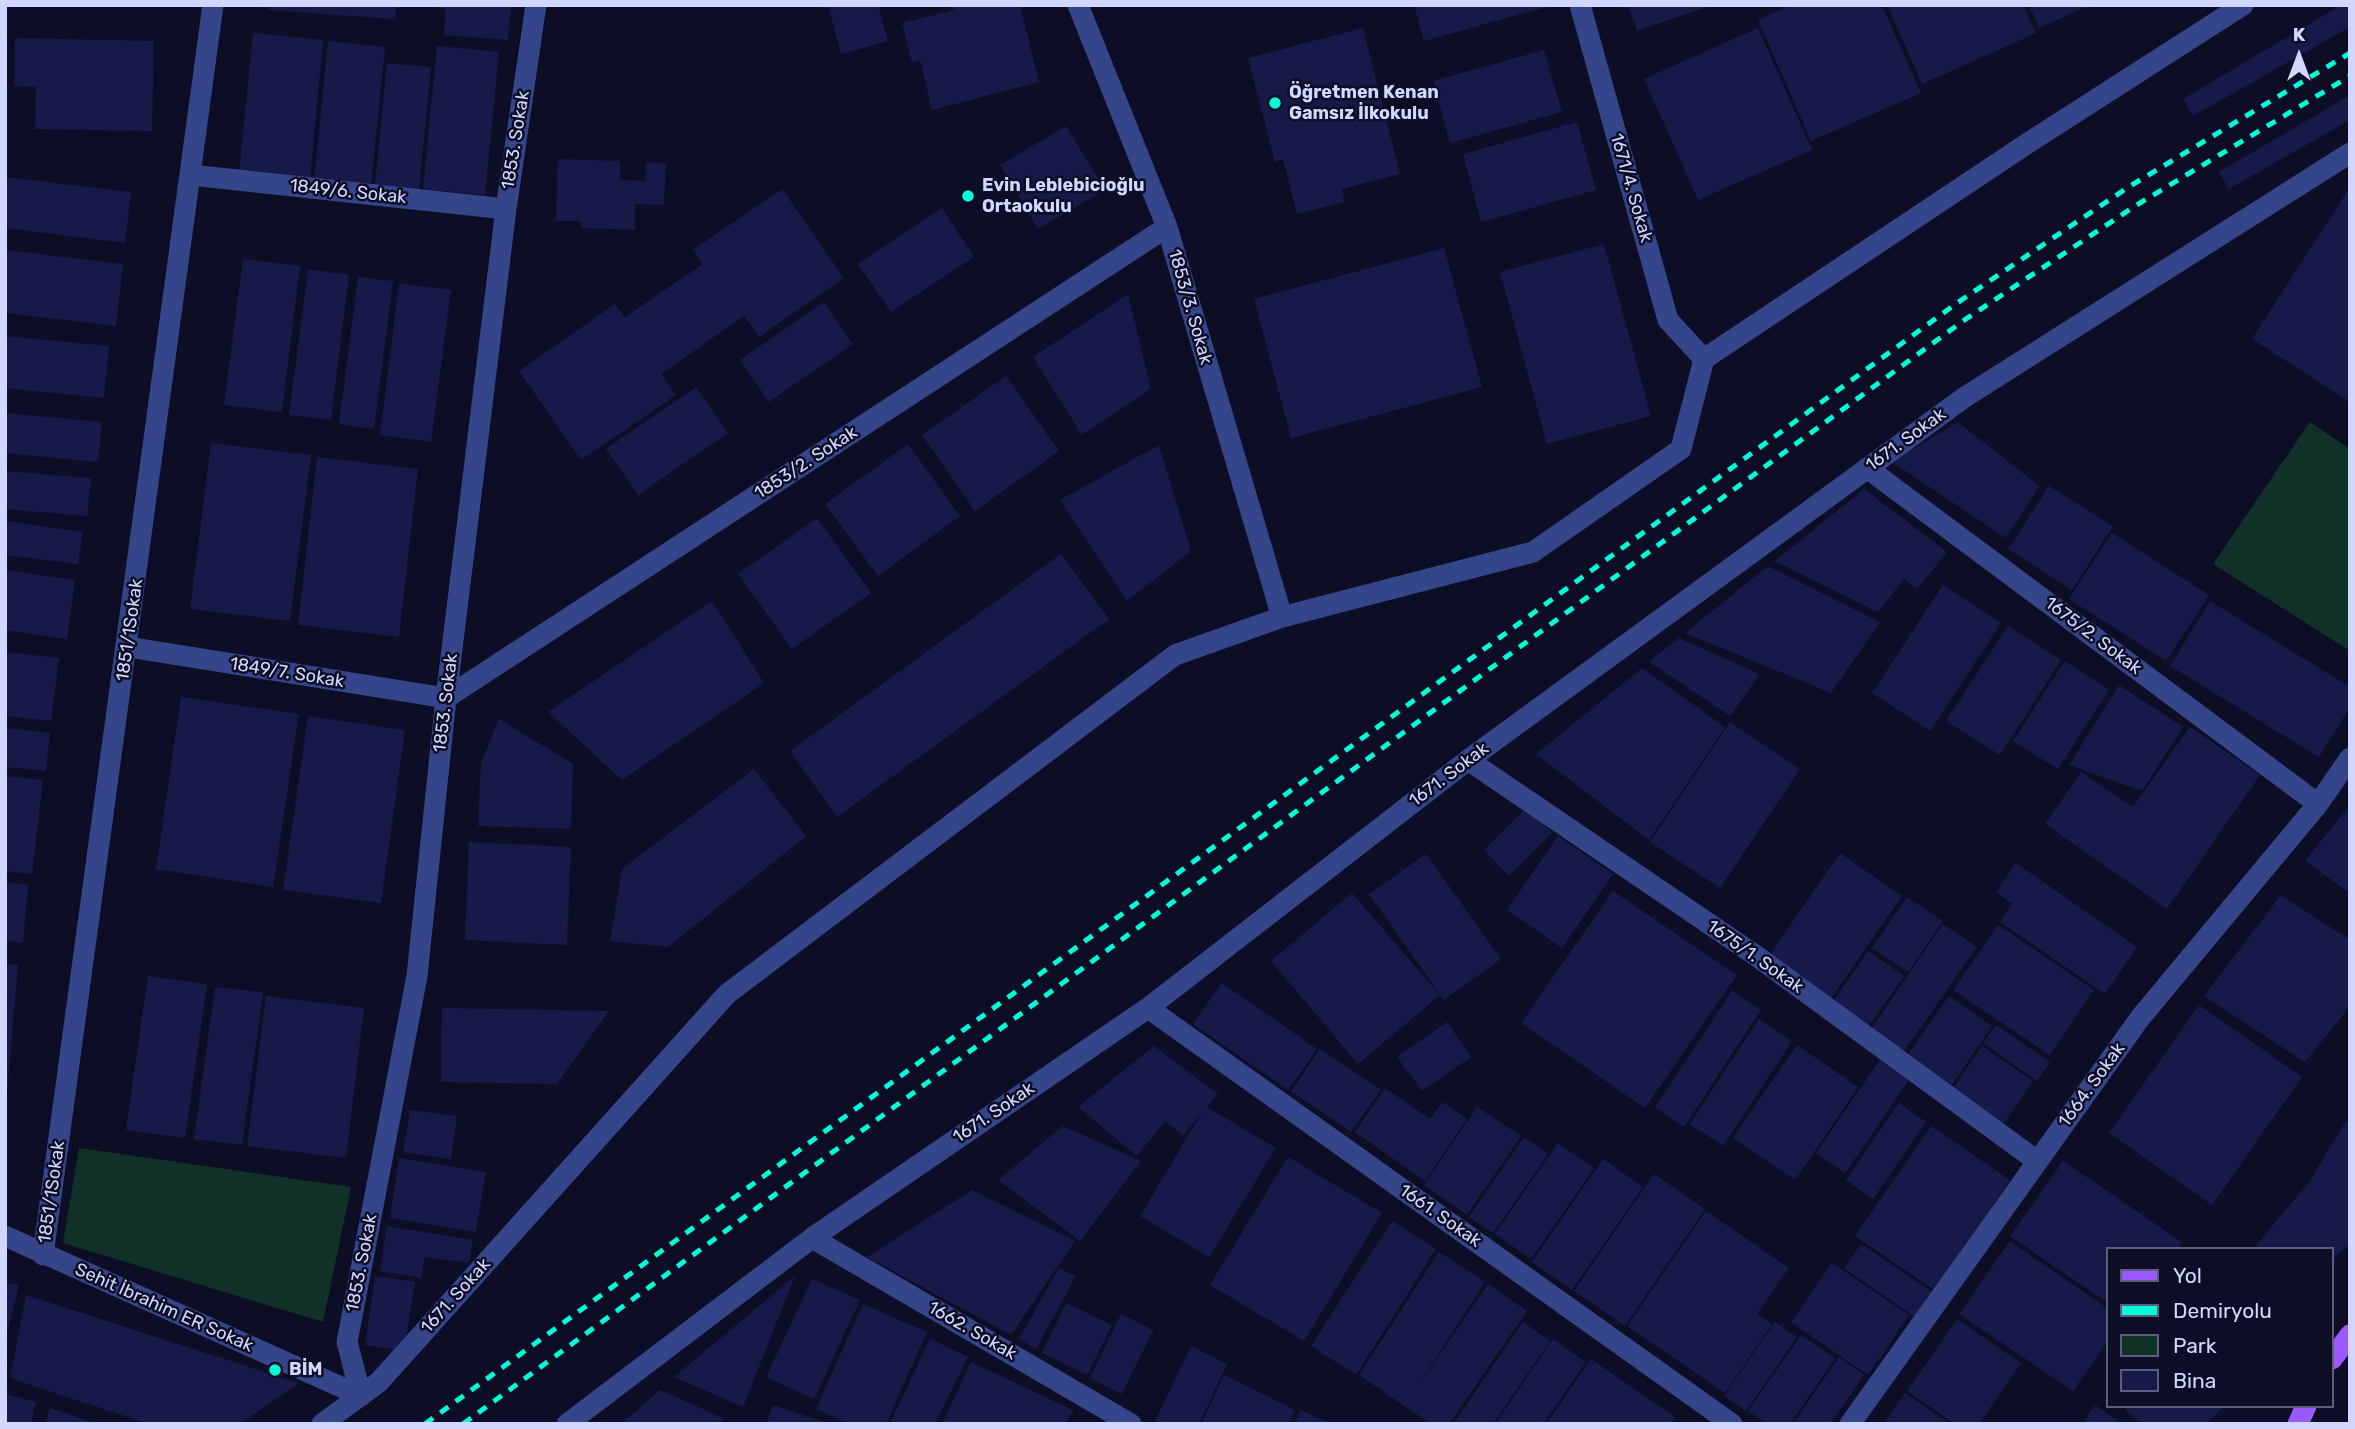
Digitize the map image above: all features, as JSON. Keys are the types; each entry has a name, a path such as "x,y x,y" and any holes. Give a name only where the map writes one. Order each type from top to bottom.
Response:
{"main road":[{"path":"2334,1356 2350,1335"},
{"path":"2298,1424 2305,1408"}],"street":[{"name":"1851/1Sokak","path":"43,1255 214,5"},
{"name":"1853. Sokak","path":"361,1396 347,1342 417,976 446,698 506,209 536,5"},
{"name":"1853/3. Sokak","path":"1078,5 1167,227 1282,617"},
{"name":"1671/4. Sokak","path":"1580,5 1668,320 1704,359"},
{"path":"1704,359 2028,143 2243,5"},
{"name":"1671. Sokak","path":"567,1424 812,1238 1148,1009 1468,760 1976,390 2350,153"},
{"name":"1849/6. Sokak","path":"191,175 506,209"},
{"name":"1853/2. Sokak","path":"446,698 1167,227"},
{"name":"1671. Sokak","path":"322,1424 379,1382 727,994 1175,655 1282,617 1533,552 1681,449 1704,359"},
{"name":"1675/2. Sokak","path":"1867,468 2318,804"},
{"name":"1849/7. Sokak","path":"128,647 446,698"},
{"name":"1664. Sokak","path":"1850,1424 2140,1018 2318,804 2350,758"},
{"name":"1675/1. Sokak","path":"1468,760 1755,955 2037,1161"},
{"name":"1661. Sokak","path":"1148,1009 1732,1424"},
{"name":"Sehit İbrahim ER Sokak","path":"5,1236 361,1396"},
{"name":"1662. Sokak","path":"812,1238 1131,1424"}],"green space":[{"path":"2310,422 2350,449 2350,651 2213,564"},
{"path":"79,1148 351,1187 323,1322 63,1243"}],"building":[{"path":"269,5 396,5 395,19 269,10"},
{"path":"426,5 511,5 508,40 444,35 446,9"},
{"path":"828,5 878,5 888,41 841,54"},
{"path":"952,5 1020,5 1039,82 932,110 920,60 912,63 902,23 954,10"},
{"path":"1414,5 1550,5 1550,6 1424,41"},
{"path":"1628,5 1710,5 1710,6 1637,31"},
{"path":"1791,5 1882,5 1921,93 1811,141 1758,20"},
{"path":"1887,5 2023,5 2036,33 1922,84"},
{"path":"2029,5 2090,5 2039,28"},
{"path":"2341,5 2350,5 2350,27 2193,116 2183,99"},
{"path":"1363,28 1400,174 1342,189 1345,202 1297,214 1283,159 1275,162 1248,58"},
{"path":"1758,28 1812,150 1698,200 1644,79"},
{"path":"253,33 323,40 310,180 239,173"},
{"path":"15,38 154,41 152,131 35,129 36,87 14,86"},
{"path":"328,41 385,47 371,186 314,181"},
{"path":"437,46 499,52 485,195 423,189"},
{"path":"1544,50 1562,112 1450,143 1433,81"},
{"path":"387,63 431,67 419,189 375,185"},
{"path":"2350,95 2350,120 2229,189 2219,172"},
{"path":"1577,122 1596,190 1481,222 1463,154"},
{"path":"1066,126 1105,190 1038,229 1000,165"},
{"path":"558,159 620,161 620,180 645,181 646,162 666,163 664,205 635,204 635,230 581,228 581,221 556,221"},
{"path":"5,177 131,192 125,243 5,228"},
{"path":"2350,187 2350,402 2252,339"},
{"path":"782,189 844,278 759,337 744,316 661,374 676,395 581,460 519,371 615,304 625,317 703,264 693,250"},
{"path":"942,208 974,257 891,312 858,264"},
{"path":"1604,244 1651,416 1547,444 1500,272"},
{"path":"1444,248 1482,387 1291,438 1254,299"},
{"path":"5,250 123,264 116,326 5,313"},
{"path":"243,259 300,266 282,412 224,405"},
{"path":"308,269 349,275 331,420 289,415"},
{"path":"358,277 393,281 374,429 339,424"},
{"path":"399,283 451,290 431,442 380,435"},
{"path":"1128,294 1151,389 1082,435 1033,357"},
{"path":"824,302 853,344 769,402 740,360"},
{"path":"5,336 109,346 104,398 5,388"},
{"path":"1006,376 1059,451 975,511 922,435"},
{"path":"696,387 728,433 638,495 606,449"},
{"path":"5,413 102,422 98,462 5,453"},
{"path":"1958,422 2039,486 2006,538 1892,462"},
{"path":"211,443 311,455 290,621 190,609"},
{"path":"908,444 960,516 878,576 825,504"},
{"path":"1159,445 1191,551 1127,601 1060,500"},
{"path":"317,457 418,469 399,637 298,625"},
{"path":"5,471 91,478 87,516 5,509"},
{"path":"2049,486 2113,526 2072,590 2008,549"},
{"path":"1864,489 1947,552 1917,589 1904,579 1878,612 1775,561"},
{"path":"817,518 871,593 792,649 738,574"},
{"path":"5,521 83,532 78,564 5,555"},
{"path":"2112,533 2209,595 2166,661 2069,599"},
{"path":"1061,554 1109,619 837,817 790,751"},
{"path":"1768,566 1880,622 1831,693 1685,633"},
{"path":"5,570 75,580 67,639 5,630"},
{"path":"1943,585 2001,623 1930,731 1872,693"},
{"path":"712,601 764,683 622,780 548,712"},
{"path":"2210,601 2350,687 2350,707 2319,757 2170,666"},
{"path":"2008,626 2061,660 2000,755 1946,721"},
{"path":"1679,638 1760,674 1730,716 1649,662"},
{"path":"5,652 59,658 51,721 5,716"},
{"path":"2065,661 2109,690 2058,769 2013,741"},
{"path":"1642,668 1725,727 1649,840 1536,754"},
{"path":"2119,685 2183,727 2142,791 2069,765"},
{"path":"181,697 299,714 273,887 156,869"},
{"path":"308,716 405,730 381,903 283,890"},
{"path":"499,719 573,764 571,829 478,826 481,763"},
{"path":"1730,722 1800,769 1720,888 1650,842"},
{"path":"2190,727 2260,775 2167,909 2045,824 2081,772 2133,807"},
{"path":"5,728 50,733 46,771 5,767"},
{"path":"754,769 806,836 668,947 610,941 622,869"},
{"path":"5,776 43,780 32,874 5,871"},
{"path":"2350,805 2350,893 2305,861"},
{"path":"1527,807 1552,833 1509,876 1484,850"},
{"path":"1558,836 1613,874 1562,948 1507,910"},
{"path":"469,842 571,847 567,945 465,940"},
{"path":"1840,853 1902,896 1829,1001 1767,959"},
{"path":"1426,854 1501,959 1444,1000 1369,894"},
{"path":"2016,863 2137,947 2105,994 2000,922 2012,904 1996,892"},
{"path":"5,882 28,885 23,943 5,941"},
{"path":"1613,891 1737,975 1645,1108 1521,1023"},
{"path":"1352,893 1440,995 1358,1064 1271,961"},
{"path":"2281,895 2350,940 2350,1006 2305,1062 2204,996"},
{"path":"1907,897 1943,921 1908,972 1872,948"},
{"path":"1943,924 1977,947 1902,1054 1869,1032"},
{"path":"1998,925 2094,990 2050,1055 1953,990"},
{"path":"1868,951 1904,976 1868,1027 1832,1003"},
{"path":"5,964 18,965 7,1093 5,1093"},
{"path":"148,976 207,984 185,1138 126,1130"},
{"path":"1222,983 1317,1049 1288,1090 1193,1024"},
{"path":"215,987 263,992 242,1145 194,1139"},
{"path":"1732,991 1761,1010 1684,1127 1655,1107"},
{"path":"266,996 364,1008 346,1158 247,1146"},
{"path":"1949,996 1992,1026 1949,1089 1905,1059"},
{"path":"2199,1005 2302,1077 2212,1205 2109,1133"},
{"path":"442,1008 609,1011 557,1084 441,1082"},
{"path":"1759,1019 1792,1041 1723,1146 1690,1124"},
{"path":"1447,1022 1471,1057 1422,1091 1397,1057"},
{"path":"1996,1025 2050,1062 2037,1081 1983,1043"},
{"path":"1797,1045 1858,1087 1795,1180 1733,1138"},
{"path":"1154,1046 1218,1094 1207,1107 1276,1148 1209,1257 1140,1216 1203,1111 1183,1136 1165,1121 1137,1156 1078,1107"},
{"path":"1982,1046 2033,1081 2002,1126 1951,1091"},
{"path":"1320,1049 1381,1090 1351,1132 1291,1091"},
{"path":"1880,1060 1909,1080 1845,1173 1816,1153"},
{"path":"1385,1088 1430,1119 1442,1102 1467,1119 1425,1181 1355,1132"},
{"path":"1899,1103 1926,1122 1873,1199 1846,1180"},
{"path":"1477,1107 1521,1136 1467,1215 1424,1185"},
{"path":"410,1110 457,1116 451,1159 403,1152"},
{"path":"2346,1121 2350,1124 2350,1243 2334,1258 2334,1247 2255,1247 2309,1182"},
{"path":"1063,1126 1141,1161 1080,1241 998,1180"},
{"path":"1931,1126 2010,1180 1934,1290 1855,1236"},
{"path":"1524,1137 1548,1154 1493,1233 1469,1217"},
{"path":"1558,1143 1594,1168 1531,1259 1495,1234"},
{"path":"1288,1157 1382,1213 1304,1341 1210,1285"},
{"path":"399,1158 486,1172 476,1232 390,1218"},
{"path":"1603,1159 1643,1187 1572,1290 1532,1262"},
{"path":"2063,1161 2182,1242 2179,1247 2106,1247 2106,1302 2010,1236"},
{"path":"1654,1174 1705,1209 1625,1326 1574,1291"},
{"path":"972,1190 1075,1241 1011,1335 867,1257"},
{"path":"1706,1211 1789,1268 1757,1314 1772,1324 1725,1393 1627,1326"},
{"path":"1392,1221 1436,1249 1356,1375 1311,1346"},
{"path":"387,1226 473,1240 469,1263 425,1257 421,1278 380,1271"},
{"path":"2010,1241 2106,1308 2106,1344 2073,1391 1959,1314"},
{"path":"1861,1244 1932,1292 1915,1317 1844,1268"},
{"path":"1439,1252 1485,1282 1414,1392 1488,1284 1527,1311 1449,1424 1431,1424 1359,1375"},
{"path":"1832,1263 1909,1315 1868,1375 1791,1322"},
{"path":"1059,1268 1076,1276 1036,1349 1019,1339"},
{"path":"375,1276 415,1282 404,1351 365,1345"},
{"path":"795,1276 743,1407 674,1377"},
{"path":"812,1279 860,1300 814,1399 766,1377"},
{"path":"5,1282 19,1285 6,1337 5,1337"},
{"path":"26,1295 299,1383 240,1424 149,1424 10,1378"},
{"path":"1066,1303 1112,1325 1087,1375 1042,1353"},
{"path":"863,1304 927,1332 886,1424 849,1424 816,1409"},
{"path":"1121,1314 1153,1330 1122,1394 1090,1378"},
{"path":"1957,1319 2021,1363 1979,1424 1955,1424 1907,1391"},
{"path":"1523,1322 1550,1341 1493,1424 1453,1424"},
{"path":"1775,1322 1797,1337 1746,1411 1724,1396"},
{"path":"1801,1335 1835,1358 1790,1424 1767,1424 1748,1411"},
{"path":"930,1339 968,1357 935,1424 897,1424 891,1421"},
{"path":"1553,1339 1586,1362 1543,1424 1495,1424"},
{"path":"1191,1346 1227,1364 1199,1424 1162,1424 1155,1421"},
{"path":"1839,1357 1864,1375 1830,1424 1793,1424"},
{"path":"1591,1359 1675,1417 1671,1424 1546,1424"},
{"path":"971,1362 1073,1410 1066,1424 942,1424"},
{"path":"1224,1375 1295,1410 1288,1424 1201,1424"},
{"path":"660,1390 723,1418 721,1424 621,1424"},
{"path":"1905,1393 1950,1424 1884,1424"},
{"path":"6,1394 36,1402 31,1424 5,1424"},
{"path":"773,1405 826,1423 826,1424 766,1424"},
{"path":"2095,1405 2123,1424 2082,1424"},
{"path":"50,1408 96,1423 45,1424"},
{"path":"2222,1408 2206,1424 2143,1424 2125,1410"},
{"path":"1301,1410 1330,1424 1294,1424"}],"railway":[{"path":"425,1424 1957,303 2127,188 2350,53"},
{"path":"463,1424 1963,321 2135,206 2350,76"}],"place":[{"name":"Öğretmen Kenan Gamsız İlkokulu","path":"1275,103"},
{"name":"Evin Leblebicioğlu Ortaokulu","path":"968,196"},
{"name":"BİM","path":"275,1370"}]}
